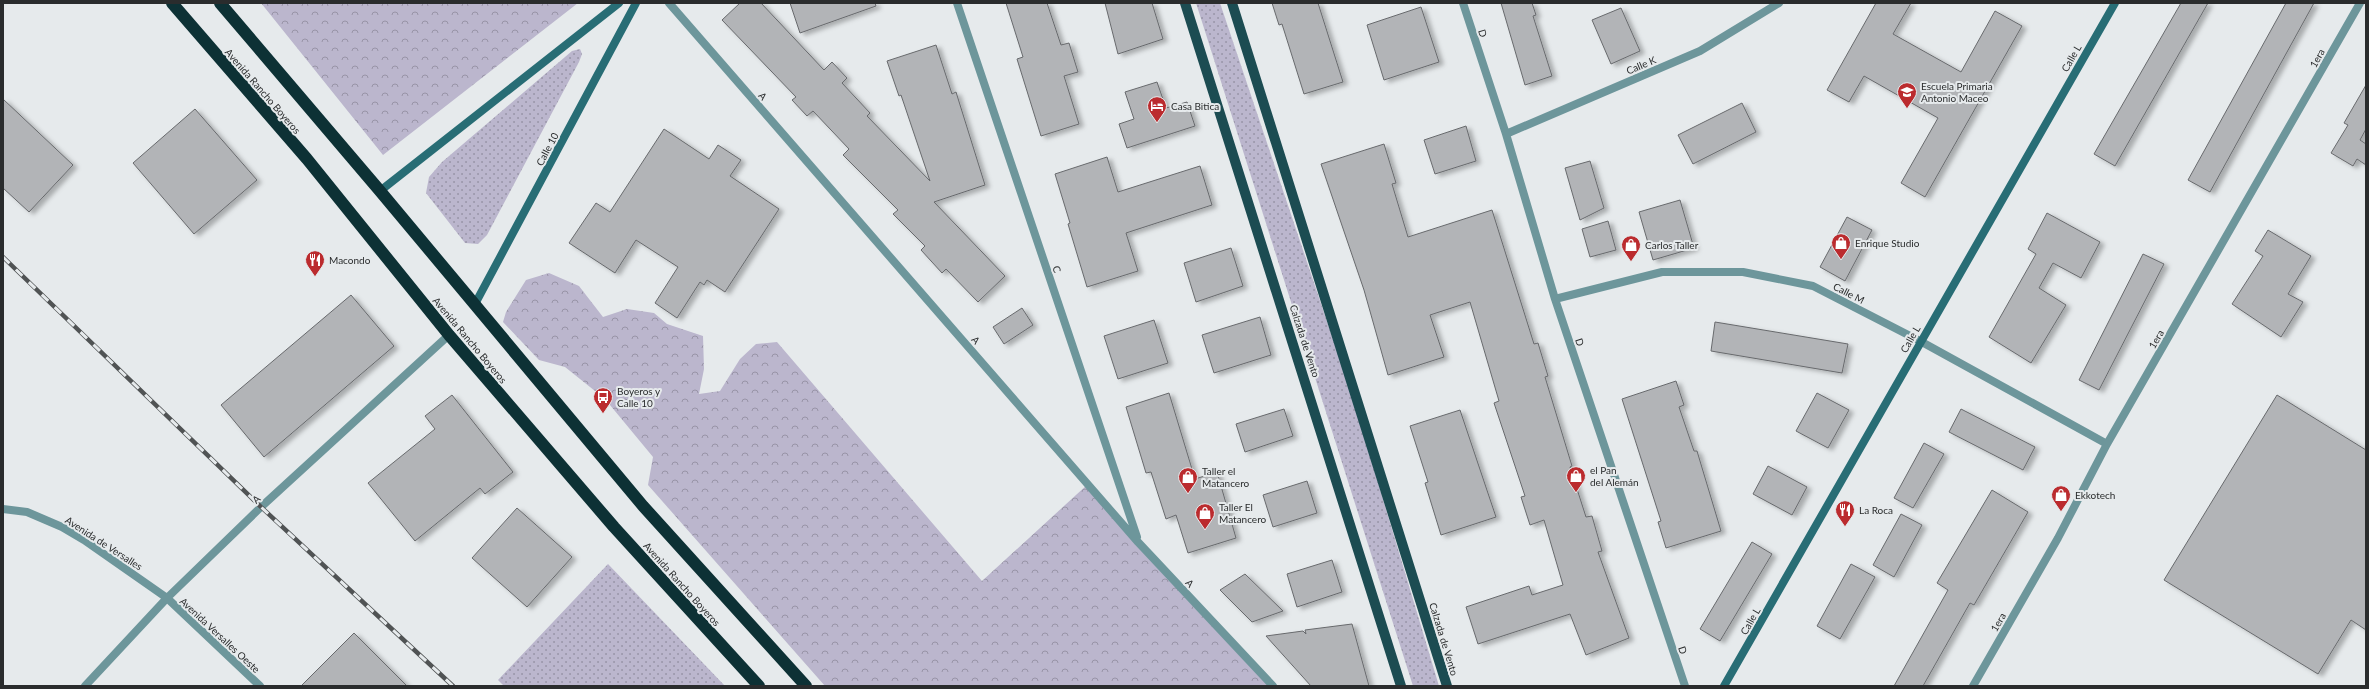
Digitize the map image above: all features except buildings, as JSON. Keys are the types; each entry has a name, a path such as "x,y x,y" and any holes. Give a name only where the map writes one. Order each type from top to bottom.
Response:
{"highway":[{"name":"Avenida Rancho Boyeros","path":"172,3 307,159 449,335 614,527 759,686"},
{"path":"220,3 380,191 643,506 806,686"}],"main road":[{"name":"Calzada de Vento","path":"1185,3 1401,686"},
{"name":"Calzada de Vento","path":"1232,3 1447,686"}],"street":[{"path":"380,191 619,3"},
{"name":"Calle 10","path":"475,304 636,3"},
{"name":"A","path":"669,3 1138,542 1273,686"},
{"name":"C","path":"957,3 1138,542"},
{"name":"D","path":"1463,3 1506,134 1555,299 1685,686"},
{"name":"Calle K","path":"1506,134 1700,50 1779,3"},
{"name":"Calle L","path":"1724,686 1920,341 2115,3"},
{"name":"1era","path":"1974,686 2058,538 2107,444 2360,3"},
{"name":"Calle M","path":"1555,299 1662,272 1743,272 1813,286 1920,341 2107,444"},
{"name":"A","path":"85,686 167,598 261,507 449,335"},
{"name":"Avenida de Versalles","path":"3,509 27,512 62,527 167,598"},
{"name":"Avenida Versalles Oeste","path":"167,598 260,686"}],"green space":[{"path":"261,3 578,3 383,155"},
{"path":"1196,3 1220,3 1353,399 1439,686 1413,686"},
{"path":"580,49 582,54 579,62 487,235 478,244 465,243 426,193 429,177 442,162 572,51"},
{"path":"549,273 579,286 603,317 627,309 654,313 667,324 703,336 704,369 699,394 720,391 740,359 756,344 777,342 982,581 1088,484 1273,686 825,686 648,485 653,457 605,399 565,367 539,360 503,322 506,312 526,280"},
{"path":"608,564 725,686 504,686 498,680"}],"railway":[{"path":"3,257 261,507 453,686"}],"place":[{"name":"Escuela Primaria Antonio Maceo","path":"1907,109"},
{"name":"Casa Bitica","path":"1157,123"},
{"name":"Enrique Studio","path":"1841,260"},
{"name":"Carlos Taller","path":"1631,262"},
{"name":"Macondo","path":"315,277"},
{"name":"Boyeros y Calle 10","path":"603,414"},
{"name":"el Pan del Alemán","path":"1576,493"},
{"name":"Taller el Matancero","path":"1188,494"},
{"name":"Ekkotech","path":"2061,512"},
{"name":"La Roca","path":"1845,527"},
{"name":"Taller El Matancero","path":"1205,530"}]}
